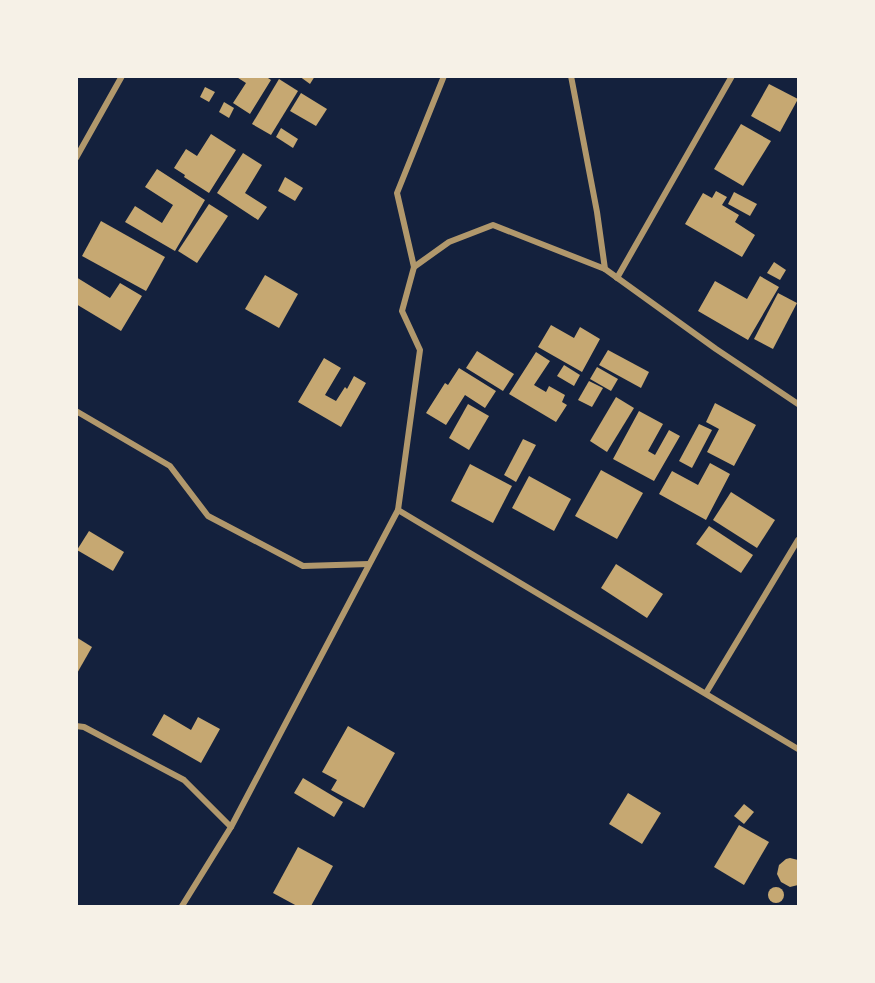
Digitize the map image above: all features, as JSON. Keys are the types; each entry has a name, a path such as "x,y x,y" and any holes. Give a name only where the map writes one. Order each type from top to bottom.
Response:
{"street":[{"path":"76,158 122,76"},
{"path":"182,906 231,827 398,510 420,350 402,311 414,267 397,193 444,76"},
{"path":"571,76 597,212 605,269"},
{"path":"617,278 732,76"},
{"path":"414,267 449,242 493,225 605,269 716,349 798,404"},
{"path":"76,411 170,466 208,516 303,566 369,564"},
{"path":"398,510 798,749"},
{"path":"706,693 798,540"},
{"path":"76,726 84,727 184,780 231,827"}],"building":[{"path":"235,76 265,76 271,80 250,114 233,103 246,83"},
{"path":"299,76 315,76 310,84"},
{"path":"279,79 298,91 271,135 252,124"},
{"path":"769,84 798,99 780,132 751,116"},
{"path":"205,87 215,92 209,102 200,97"},
{"path":"301,93 327,109 316,126 290,111"},
{"path":"224,102 234,108 229,118 219,112"},
{"path":"741,124 771,141 743,186 714,169"},
{"path":"281,128 298,139 293,148 276,137"},
{"path":"211,134 236,150 209,193 174,168 186,149 197,156"},
{"path":"243,153 262,165 245,193 267,207 258,220 217,193"},
{"path":"157,169 205,200 175,251 125,222 135,206 162,223 173,205 145,187"},
{"path":"285,177 303,188 295,201 278,191"},
{"path":"716,191 727,197 722,205 739,215 735,222 755,235 742,257 685,224 703,193 712,198"},
{"path":"734,192 757,204 750,216 728,204"},
{"path":"209,204 228,216 197,263 178,251"},
{"path":"101,221 165,257 146,291 82,256"},
{"path":"774,262 786,270 780,280 767,273"},
{"path":"265,275 298,294 279,328 245,309"},
{"path":"760,276 779,287 748,340 698,311 715,281 747,299"},
{"path":"76,277 110,298 120,283 142,296 121,331 76,304"},
{"path":"778,293 797,303 773,349 754,339"},
{"path":"551,325 574,338 580,327 600,339 582,372 538,347"},
{"path":"608,350 649,372 641,388 599,365"},
{"path":"477,351 514,374 503,391 466,368"},
{"path":"536,352 550,361 534,385 546,392 549,386 565,395 562,402 567,405 556,422 509,394"},
{"path":"324,358 341,368 325,395 336,401 345,387 347,389 354,376 366,383 341,427 298,402"},
{"path":"564,365 580,375 574,386 557,376"},
{"path":"597,367 618,379 611,391 590,379"},
{"path":"459,368 496,391 485,408 465,395 446,425 426,413 445,383 448,385"},
{"path":"589,381 603,388 592,407 578,400"},
{"path":"616,397 634,408 607,452 590,441"},
{"path":"715,403 756,425 734,466 707,452 719,429 706,422"},
{"path":"468,404 489,416 469,450 449,438"},
{"path":"639,411 663,424 648,451 655,455 669,430 680,436 654,481 613,459"},
{"path":"699,424 712,430 692,468 679,461"},
{"path":"523,439 536,445 516,482 504,475"},
{"path":"710,463 730,474 706,520 659,494 672,471 698,485"},
{"path":"470,464 512,486 493,523 451,501"},
{"path":"601,470 643,493 617,539 575,516"},
{"path":"529,476 571,499 554,531 512,508"},
{"path":"731,492 775,520 757,548 713,520"},
{"path":"709,526 753,555 741,573 696,544"},
{"path":"89,531 124,552 113,571 77,550"},
{"path":"616,564 663,594 647,618 601,588"},
{"path":"76,637 92,647 76,675"},
{"path":"164,714 191,730 198,717 220,729 201,763 152,735"},
{"path":"348,726 395,753 364,808 331,790 337,780 322,772"},
{"path":"303,778 343,802 334,817 294,793"},
{"path":"628,793 661,813 642,844 609,824"},
{"path":"744,804 754,812 744,824 734,816"},
{"path":"739,825 769,842 744,885 714,867"},
{"path":"298,847 333,866 311,906 297,906 273,893"},
{"path":"790,858 798,860 798,885 790,887 781,882 777,874 779,865"},
{"path":"776,887 784,895 776,903 768,895"}]}
